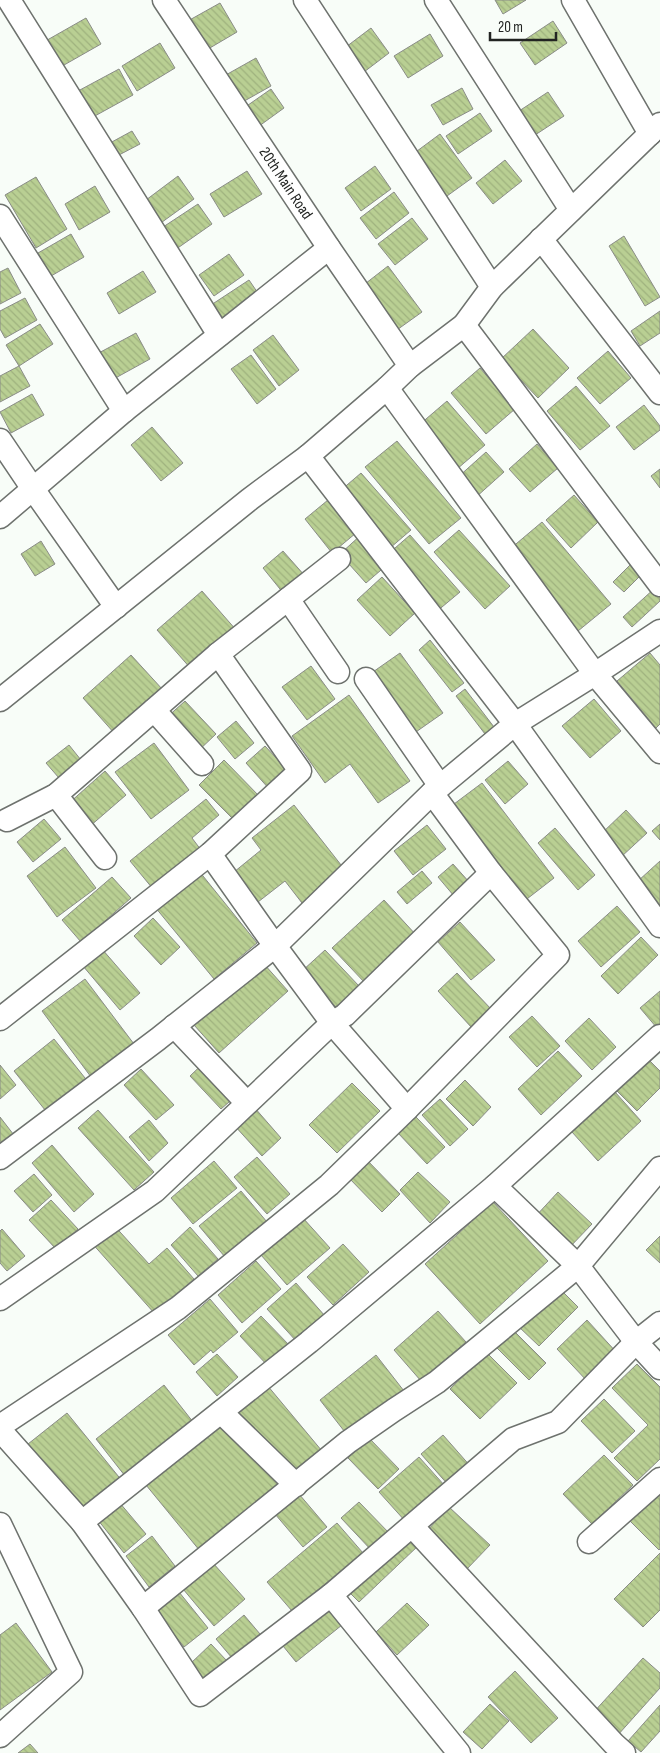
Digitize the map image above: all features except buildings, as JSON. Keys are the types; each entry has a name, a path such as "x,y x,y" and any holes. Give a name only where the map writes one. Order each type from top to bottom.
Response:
{"street":[{"path":"9,0 219,335"},
{"name":"20th Main Road","path":"164,0 410,366"},
{"path":"305,0 492,287"},
{"path":"436,0 571,210"},
{"path":"0,700 250,499 308,456 410,366 464,325 492,287 655,129 572,0"},
{"path":"0,216 124,411"},
{"path":"541,239 660,393"},
{"path":"0,517 124,411 329,248"},
{"path":"464,325 660,585"},
{"path":"387,388 595,674 660,752"},
{"path":"0,440 32,489 116,607"},
{"path":"308,456 515,724 660,926"},
{"path":"7,820 56,795 218,654 339,559"},
{"path":"288,599 338,672"},
{"path":"0,1158 174,1026 274,946 436,790 515,724 660,631"},
{"path":"0,1019 210,854 300,771 218,654"},
{"path":"0,1426 178,1308 328,1185 407,1110 558,954 491,873 366,679"},
{"path":"154,710 202,764"},
{"path":"56,795 105,858"},
{"path":"210,854 274,946 332,1023 407,1110"},
{"path":"0,1299 154,1191 332,1023 345,1015 491,873"},
{"path":"174,1026 247,1103"},
{"path":"82,1522 308,1342 495,1186 660,1036"},
{"path":"143,1608 348,1442 437,1382 578,1266 660,1168"},
{"path":"495,1186 578,1266 636,1342 660,1368"},
{"path":"0,1430 82,1522 143,1608 200,1695 331,1595 513,1439 558,1422 636,1342 660,1322"},
{"path":"221,1412 296,1485"},
{"path":"589,1542 660,1479"},
{"path":"0,1524 71,1672 0,1736"},
{"path":"412,1526 624,1753"},
{"path":"331,1595 459,1753"}]}
